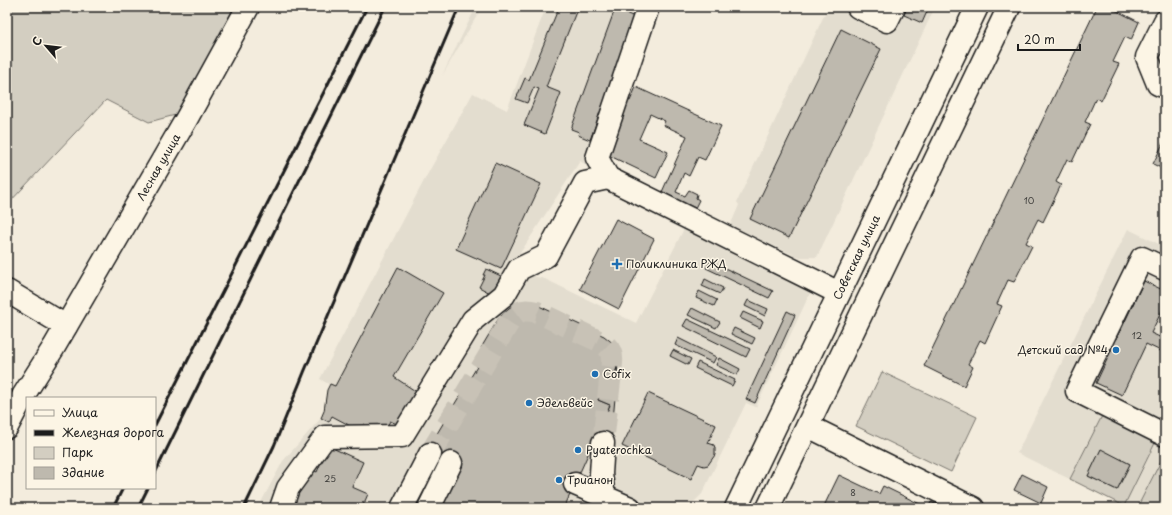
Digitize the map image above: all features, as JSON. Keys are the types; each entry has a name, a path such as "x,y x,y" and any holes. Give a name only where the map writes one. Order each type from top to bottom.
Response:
{"main road":[{"name":"Лесная улица","path":"7,428 23,396 66,326 187,118 248,7"},
{"path":"648,7 597,158 608,178 839,293"},
{"path":"858,7 887,21 894,7"},
{"name":"Советская улица","path":"736,508 977,7"},
{"path":"768,508 1010,7"},
{"path":"1165,20 1147,57 1158,84 1165,87"},
{"path":"535,277 585,183 608,178"},
{"path":"281,508 288,488 325,437 402,436 473,320 504,295 519,269 546,256"},
{"path":"1165,269 1142,258 1077,391 1165,435"},
{"path":"7,291 66,326"},
{"path":"808,426 973,508"},
{"path":"602,442 601,474 604,497"},
{"path":"402,508 430,454"},
{"path":"428,508 451,463"},
{"path":"575,484 630,508"}],"shaded area":[{"path":"476,7 482,7 442,76"},
{"path":"546,7 658,7 657,21 632,84 636,87 612,134 617,136 608,155 594,170 580,161 513,264 525,274 545,279 636,323 687,223 813,287 756,407 746,403 702,494 688,508 258,508 283,461 321,418 324,411 327,390 330,385 320,379 427,175 473,93 507,110"},
{"path":"828,7 935,7 817,257 798,257 730,226 739,205 737,202"},
{"name":"Детский сад №4","path":"1128,229 1165,247 1165,508 1128,508 1017,453"}],"green space":[{"path":"7,7 234,7 179,114 149,122 106,100 7,205"},
{"path":"882,372 977,417 951,472 856,426"},
{"path":"1103,414 1156,441 1124,506 1070,479","holes":["1101,450 1130,464 1117,490 1088,476"]},
{"path":"1165,453 1164,508 1137,508"}],"building":[{"path":"559,7 578,7 546,87 561,93 545,134 524,125 539,89 534,87 527,103 516,99 525,78 529,80"},
{"path":"907,7 929,7 922,23 904,15"},
{"path":"1097,7 1109,7 1139,22 1131,40 1125,37 1113,62 1119,64 1101,101 1096,98 1085,122 1090,124 1072,162 1067,159 1056,182 1061,185 1043,222 1038,219 1026,243 1032,246 1014,282 1008,280 997,304 1002,306 985,343 980,340 968,364 973,367 964,386 924,366"},
{"path":"615,9 635,17 590,140 578,135 579,132 571,129"},
{"path":"841,29 881,49 789,238 750,219"},
{"path":"636,87 721,126 705,160 698,157 689,176 684,173 676,192 685,196 689,190 697,194 696,198 699,200 695,208 662,192 687,136 663,125 665,121 650,114 639,139 668,152 656,178 608,155 617,136 612,134 628,100 630,101"},
{"path":"1165,139 1165,170 1153,164"},
{"path":"495,163 541,184 501,269 456,249"},
{"name":"Поликлиника РЖД","path":"616,219 654,239 619,309 580,289"},
{"path":"710,261 773,291 769,298 706,268"},
{"path":"398,267 443,293 394,377 423,396 406,428 390,421 384,432 364,424 362,432 332,416 329,422 321,418 324,411 327,390 330,384 335,386"},
{"path":"486,269 501,276 492,294 479,287 485,275 483,275"},
{"path":"705,279 723,288 720,294 702,286"},
{"path":"1144,281 1165,291 1165,304 1151,333 1164,339 1165,338 1165,353 1146,344 1122,395 1096,383"},
{"path":"699,291 717,300 714,306 696,298"},
{"path":"748,300 768,309 765,316 745,306"},
{"name":"Эдельвейс","path":"531,303 539,306 604,336 614,344 619,357 616,371 612,379 607,381 598,400 610,405 564,508 435,508 455,465 426,452 487,350 481,348 497,321 509,308 515,304"},
{"path":"692,308 720,322 716,328 688,315"},
{"path":"787,311 795,315 755,403 746,399"},
{"path":"743,312 763,321 760,328 740,318"},
{"path":"687,319 750,349 746,357 683,326"},
{"path":"734,328 755,338 752,344 731,334"},
{"path":"678,338 716,357 713,363 675,345"},
{"path":"673,350 691,359 688,365 670,356"},
{"path":"719,358 740,369 737,375 716,365"},
{"path":"698,362 735,380 732,386 695,368"},
{"path":"618,364 611,443 594,442 610,405 598,400 607,381 612,379"},
{"path":"648,393 716,425 708,443 714,445 715,455 708,465 704,466 698,464 691,479 622,446"},
{"path":"328,446 363,462 352,487 368,494 362,508 300,508 301,507 293,503 309,468 317,472"},
{"path":"1101,449 1130,464 1117,490 1088,476"},
{"path":"1022,474 1048,487 1041,503 1014,490"},
{"path":"839,475 879,494 883,486 928,508 823,508"},
{"path":"931,502 941,507 928,508"}],"tunnel":[{"path":"430,454 509,322 521,311 537,312 601,342 610,350 612,363 603,443"}],"railway":[{"path":"156,423 367,7"},
{"path":"156,471 385,7"},
{"path":"244,508 274,446 459,7"},
{"path":"113,508 122,489"},
{"path":"138,508 148,489"}],"place":[{"name":"Поликлиника РЖД","path":"617,264"},
{"name":"Детский сад №4","path":"1116,350"},
{"name":"Cofix","path":"595,374"},
{"name":"Эдельвейс","path":"529,403"},
{"name":"Pyaterochka","path":"578,450"},
{"name":"Трианон","path":"559,480"}]}
